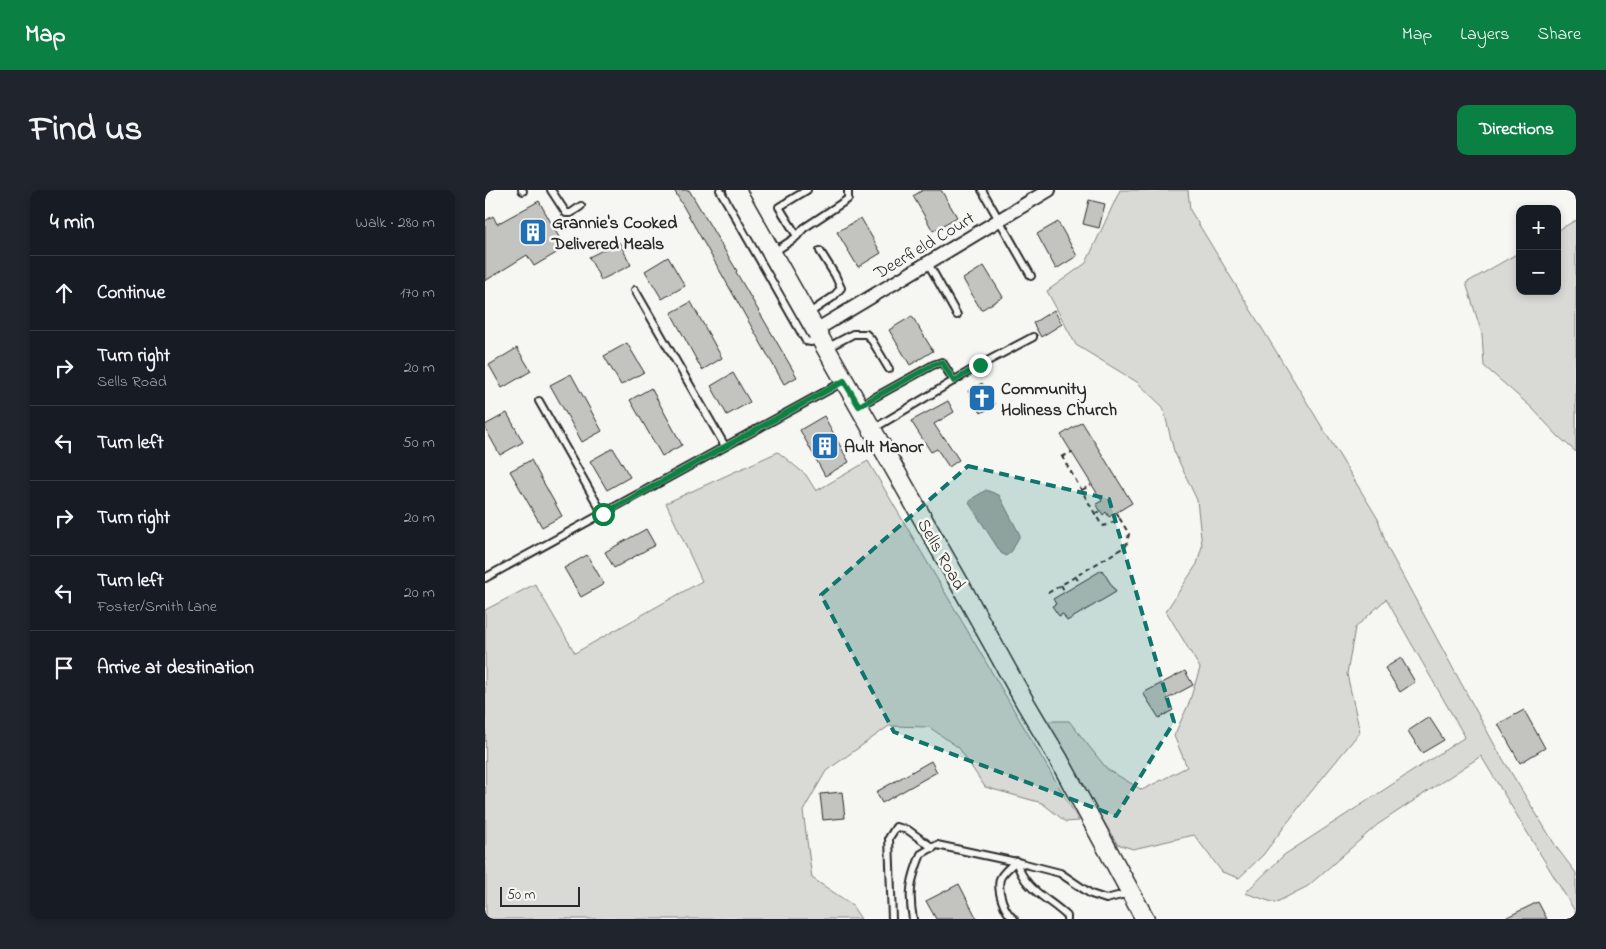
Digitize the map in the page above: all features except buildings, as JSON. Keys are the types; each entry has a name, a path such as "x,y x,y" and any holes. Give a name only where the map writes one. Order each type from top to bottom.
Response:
{"street":[{"name":"Deerfield Court","path":"809,323 928,263 1049,190"},
{"name":"Sells Road","path":"734,196 754,235 859,406 1058,758 1145,919"}],"lane":[{"path":"551,190 566,213 571,213 581,206"},
{"path":"720,190 734,196"},
{"path":"797,236 779,206 807,190"},
{"path":"773,264 804,228 848,199 848,190"},
{"path":"982,190 1031,276"},
{"path":"820,251 835,274 841,288 809,323 853,334 866,334 889,369"},
{"path":"928,263 957,315"},
{"path":"635,290 725,446"},
{"path":"872,430 980,365 1033,337"},
{"path":"859,406 933,365 942,362 954,381"},
{"path":"485,578 844,381"},
{"path":"539,401 603,514"},
{"path":"892,919 889,838 896,827 908,830 933,848"},
{"path":"913,919 910,904 911,880 921,854 937,845 1060,872 1091,894 1106,899 1131,892"},
{"path":"1013,919 1009,916 999,892 1000,878 1016,862"},
{"path":"1016,862 1020,874 1031,888 1059,909 1067,916 1067,919"}],"path":[{"path":"1062,457 1071,452"},
{"path":"1060,453 1095,514 1104,526 1120,519"},
{"path":"1081,490 1091,484"},
{"path":"1095,514 1101,511"},
{"path":"1048,593 1125,546 1129,534 1117,512"},
{"path":"1075,576 1080,583"},
{"path":"1061,585 1065,592"}],"highlighted area":[{"path":"968,466 1109,499 1174,722 1116,816 894,732 821,595"}],"shaded area":[{"path":"1120,190 1188,190 1190,210 1378,519 1387,547 1498,751 1557,848 1576,873 1576,913 1481,756 1377,825 1308,886 1275,903 1245,893 1284,855 1465,737 1386,599 1355,628 1347,674 1360,732 1306,798 1263,855 1239,878 1222,872 1194,835 1133,849 1117,844 1045,721 1069,721 1107,769 1142,790 1187,767 1174,736 1189,703 1200,668 1166,611 1197,564 1202,546 1197,500 1174,451 1163,407 1137,382 1076,345 1047,291 1086,263"},
{"path":"1576,220 1576,452 1531,407 1484,366 1482,334 1466,283 1516,254 1516,295 1561,295 1561,229"},
{"path":"778,452 806,475 816,491 868,461 1079,821 1066,822 1042,803 985,787 959,748 929,727 889,726 826,771 803,811 812,878 851,904 861,919 486,919 485,610 535,584 575,653 702,581 666,503"},
{"path":"986,490 999,495 1020,535 1012,551 1006,556 1001,553 969,503 973,498"}],"place":[{"name":"Grannie's Cooked Delivered Meals","path":"533,232"},
{"name":"Community Holiness Church","path":"982,398"},
{"name":"Ault Manor","path":"825,446"}],"route":[{"path":"603,514 844,381 859,406 933,365 942,362 954,381 980,365"}]}
